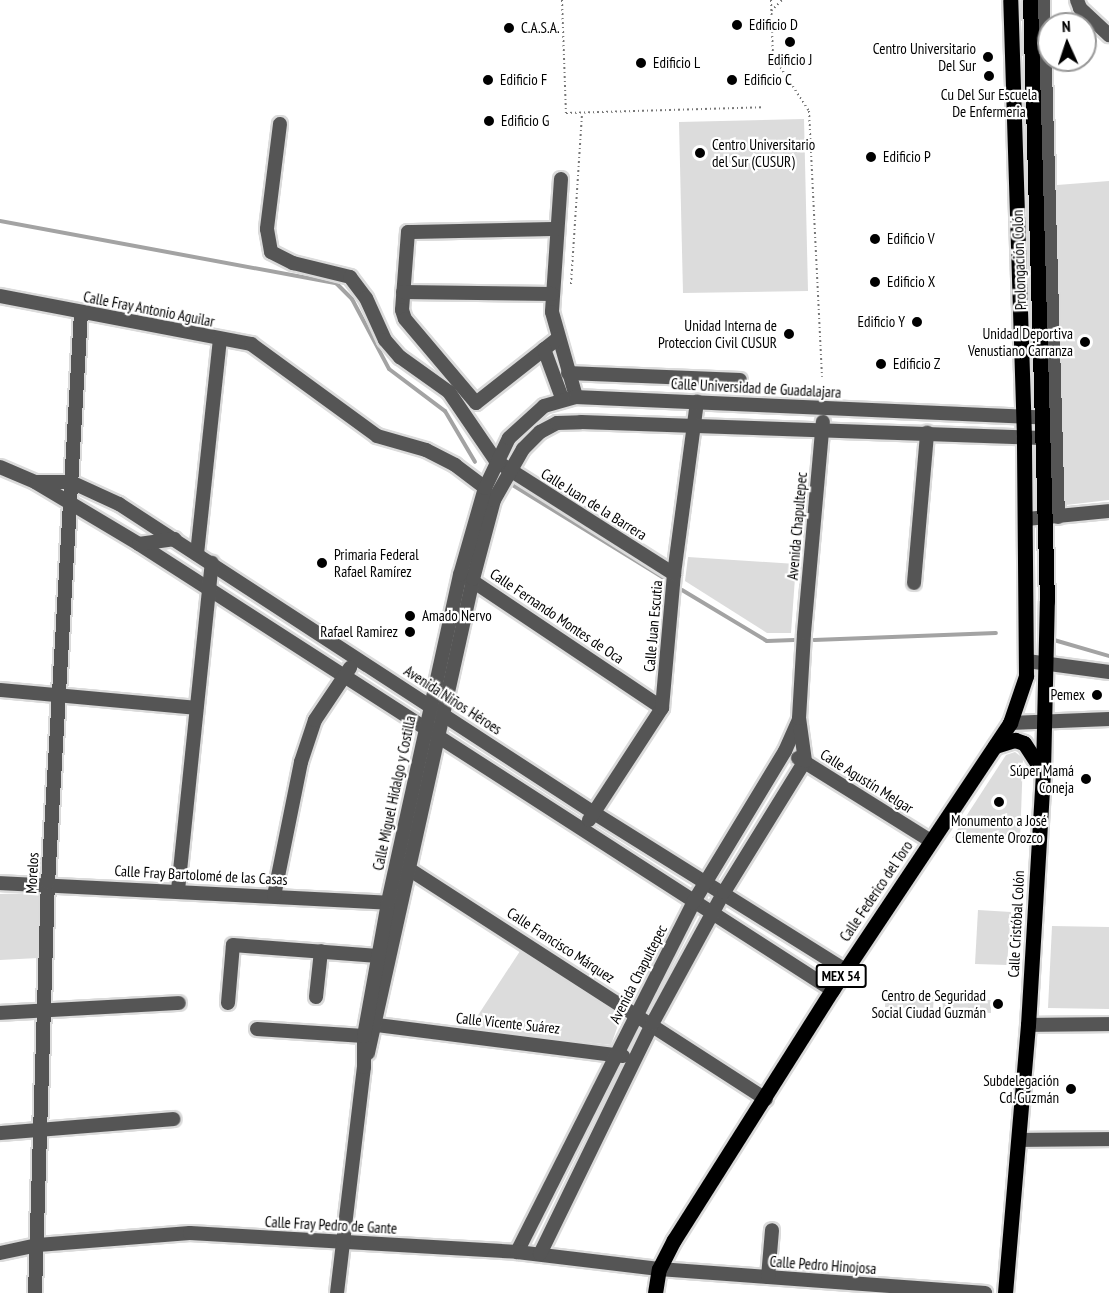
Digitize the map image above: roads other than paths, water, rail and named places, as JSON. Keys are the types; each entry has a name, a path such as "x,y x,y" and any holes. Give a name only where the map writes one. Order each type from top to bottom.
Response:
{"main road":[{"name":"Prolongación Colón","path":"1010,0 1024,437 1027,661"},
{"name":"Prolongación Colón","path":"1030,0 1042,438 1052,517 1046,663"},
{"name":"Calle Federico del Toro","path":"655,1293 659,1269 832,990 1010,723 1026,676 1027,661"},
{"name":"Calle Cristóbal Colón","path":"1005,1293 1020,1140 1028,1025 1043,771 1046,663"},
{"path":"995,746 1016,740 1024,742 1043,771"}],"street":[{"name":"Prolongación Colón","path":"1043,0 1052,517"},
{"path":"1077,0 1080,8 1109,35"},
{"name":"Calle Juan de la Barrera","path":"279,123 267,229 271,252 293,263 350,277 366,298 385,340 400,357 449,392 496,461 674,574"},
{"path":"561,179 552,294 557,339 568,373 569,397"},
{"path":"557,229 408,232 403,292 405,319 477,403 557,339"},
{"path":"403,292 552,294"},
{"name":"Calle Fray Antonio Aguilar","path":"0,296 220,339 197,554"},
{"name":"Morelos","path":"35,1293 48,883 81,313"},
{"path":"220,339 250,344 274,357 378,436 435,455 485,488"},
{"path":"544,349 569,397"},
{"path":"568,373 740,380"},
{"path":"663,401 664,376"},
{"name":"Calle Universidad de Guadalajara","path":"569,397 1042,417"},
{"path":"496,461 509,438 529,417 569,397"},
{"name":"Calle Juan Escutia","path":"582,829 662,708 674,574 696,426 697,402"},
{"name":"Avenida Chapultepec","path":"805,761 799,718 824,408"},
{"path":"509,471 523,449 557,423 823,429 1042,438"},
{"path":"914,583 927,433"},
{"name":"Calle Miguel Hidalgo y Costilla","path":"402,864 439,736 466,577 485,488 496,461"},
{"name":"Avenida Niños Héroes","path":"0,467 35,482 139,544 345,675 693,903 832,990"},
{"name":"Calle Miguel Hidalgo y Costilla","path":"364,1067 377,1025 394,903 424,727 466,577 494,500 509,471"},
{"name":"Avenida Niños Héroes","path":"35,482 71,482 119,504 212,563 356,660 444,712 594,813 724,892 845,970"},
{"path":"1026,519 1109,511"},
{"path":"139,544 175,539"},
{"path":"178,891 212,563"},
{"name":"Calle Fernando Montes de Oca","path":"466,577 662,708"},
{"path":"274,896 301,762 315,720 356,660"},
{"path":"1027,661 1109,672"},
{"path":"0,690 196,708"},
{"name":"Avenida Chapultepec","path":"517,1252 693,903 785,751 799,718"},
{"path":"1010,723 1109,719"},
{"name":"Calle Agustín Melgar","path":"785,751 805,761 931,841"},
{"path":"540,1254 633,1061 711,914 805,761"},
{"name":"Calle Francisco Márquez","path":"402,864 766,1099"},
{"name":"Calle Fray Bartolomé de las Casas","path":"0,883 48,883 394,903"},
{"name":"Calle Miguel Hidalgo y Costilla","path":"337,1293 364,1067 364,1036 378,956 394,903"},
{"path":"228,1003 233,945 378,956"},
{"path":"316,997 321,951"},
{"path":"0,1013 179,1003"},
{"path":"1028,1025 1109,1024"},
{"path":"257,1029 364,1036 377,1025"},
{"name":"Calle Vicente Suárez","path":"377,1025 616,1052 633,1061"},
{"path":"0,1133 173,1119"},
{"path":"1020,1140 1109,1138"},
{"path":"768,1277 772,1230"},
{"name":"Calle Fray Pedro de Gante","path":"0,1253 38,1245 190,1233 517,1252 659,1269"},
{"name":"Calle Pedro Hinojosa","path":"659,1269 768,1277 827,1287 985,1293"}],"waterway":[{"path":"0,221 336,283 352,299 389,369 445,411 475,462"},
{"path":"511,484 664,578"},
{"path":"682,590 767,641 794,640"},
{"path":"814,640 996,633"},
{"path":"1054,640 1109,656"}],"place":[{"name":"Edificio D","path":"737,25"},
{"name":"C.A.S.A.","path":"509,28"},
{"name":"Edificio J","path":"790,42"},
{"name":"Centro Universitario Del Sur","path":"988,57"},
{"name":"Edificio L","path":"641,63"},
{"name":"Cu Del Sur Escuela De Enfermeria","path":"989,76"},
{"name":"Edificio F","path":"488,80"},
{"name":"Edificio C","path":"732,80"},
{"name":"Edificio G","path":"489,121"},
{"name":"Centro Universitario del Sur (CUSUR)","path":"700,153"},
{"name":"Edificio P","path":"871,157"},
{"name":"Edificio V","path":"875,239"},
{"name":"Edificio X","path":"875,282"},
{"name":"Edificio Y","path":"917,322"},
{"name":"Unidad Interna de Proteccion Civil CUSUR","path":"789,334"},
{"name":"Unidad Deportiva Venustiano Carranza","path":"1085,342"},
{"name":"Edificio Z","path":"881,364"},
{"name":"Primaria Federal Rafael Ramírez","path":"322,563"},
{"name":"Amado Nervo","path":"410,616"},
{"name":"Rafael Ramirez","path":"410,632"},
{"name":"Pemex","path":"1097,695"},
{"name":"Súper Mamá Coneja","path":"1086,779"},
{"name":"Monumento a José Clemente Orozco","path":"999,802"},
{"name":"Centro de Seguridad Social Ciudad Guzmán","path":"998,1004"},
{"name":"Subdelegación Cd. Guzmán","path":"1071,1089"}]}
